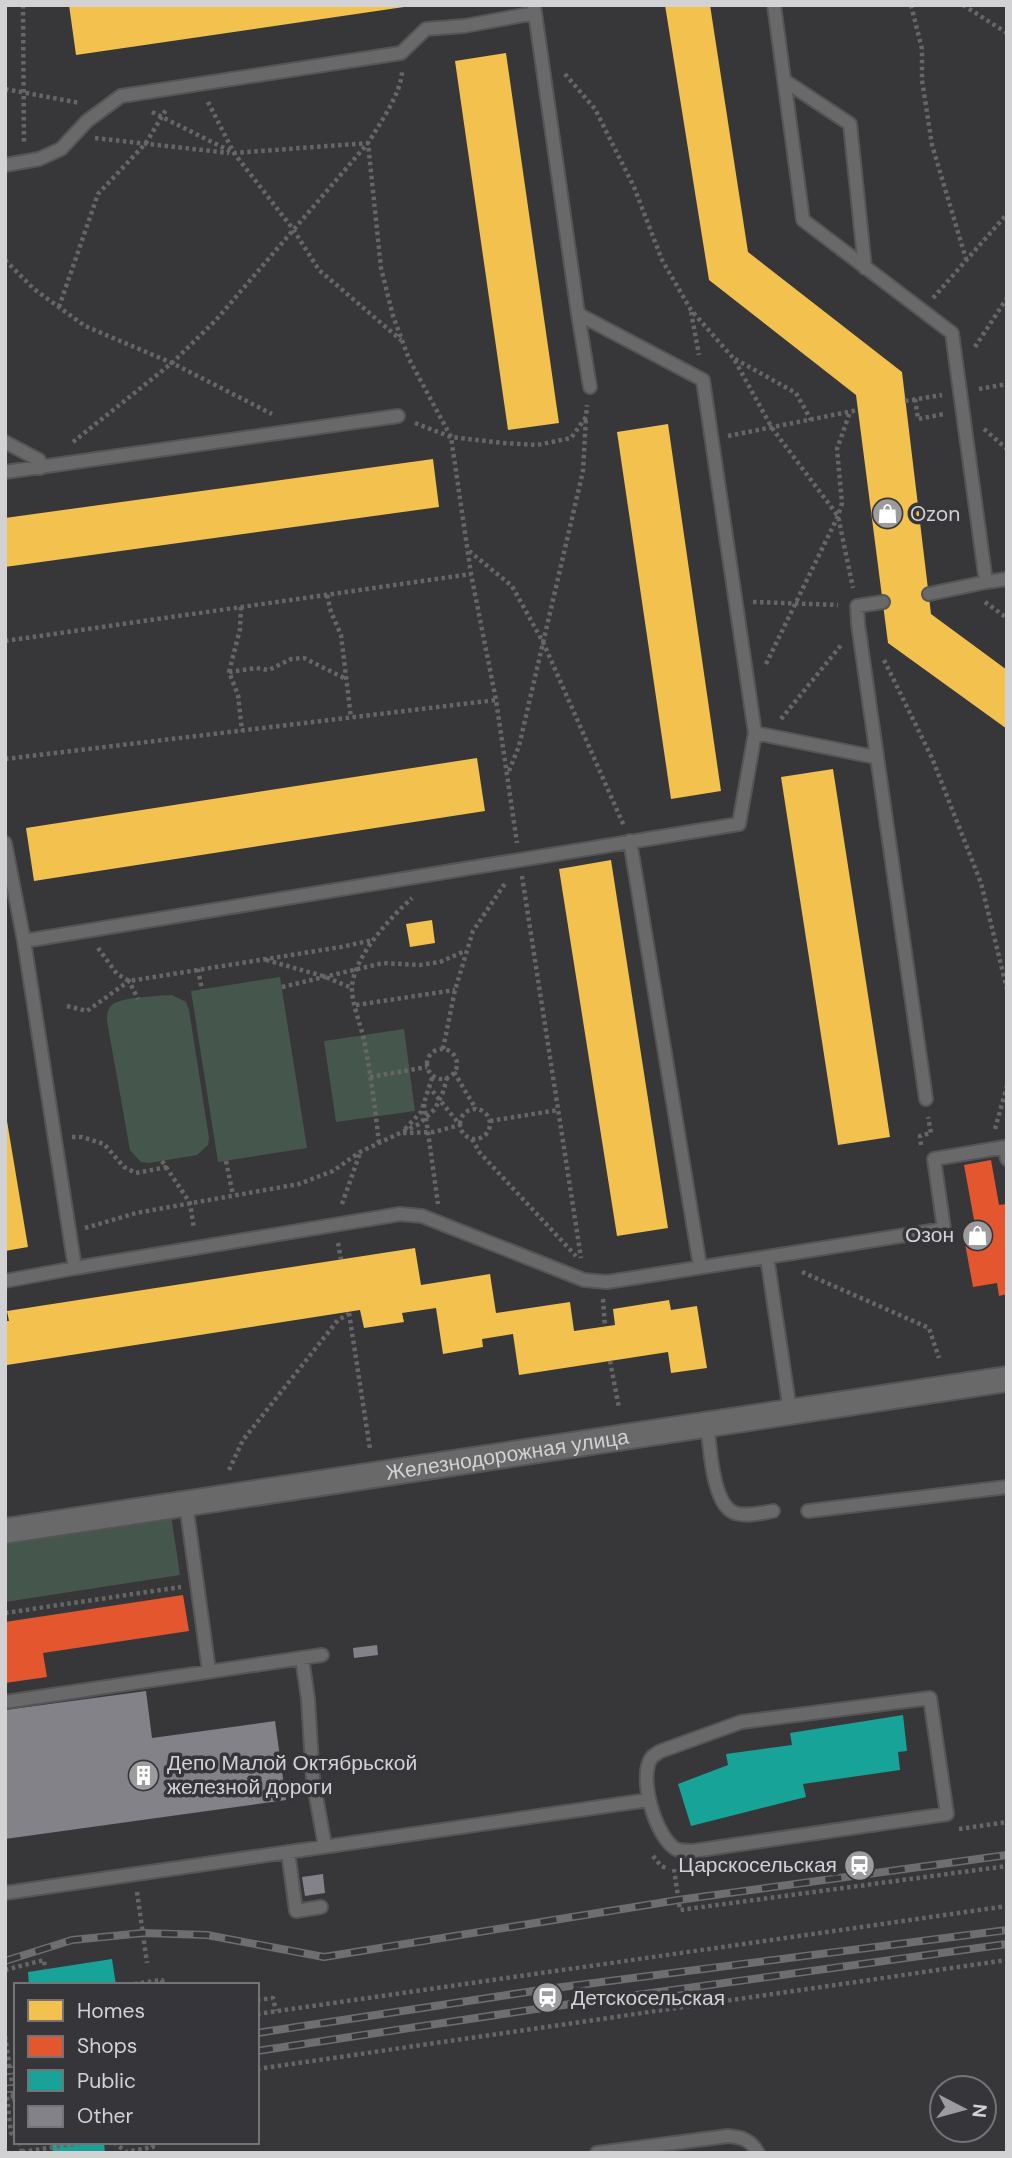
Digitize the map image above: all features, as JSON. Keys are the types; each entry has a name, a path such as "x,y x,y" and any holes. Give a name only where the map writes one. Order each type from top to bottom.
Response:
{"street":[{"name":"Железнодорожная улица","path":"5,1531 1007,1378"}],"lane":[{"path":"774,5 803,220 952,333 986,582"},
{"path":"5,165 39,159 61,149 73,135 121,96 401,53 426,29 464,26 534,9 590,387"},
{"path":"785,81 850,124 864,268"},
{"path":"24,941 739,824 761,735 750,696 703,380 578,314"},
{"path":"5,472 398,416"},
{"path":"5,442 39,460 40,468"},
{"path":"929,594 1007,579"},
{"path":"883,602 857,606 858,624 926,1099"},
{"path":"761,735 875,757"},
{"path":"631,841 700,1266"},
{"path":"5,843 24,941 75,1268"},
{"path":"5,1281 400,1214 422,1216 584,1280 607,1282 944,1229 934,1159 1005,1147 1007,1158"},
{"path":"767,1257 790,1411"},
{"path":"707,1423 716,1487 722,1504 734,1513 774,1511"},
{"path":"808,1511 1007,1487"},
{"path":"186,1504 209,1671"},
{"path":"5,1702 322,1655"},
{"path":"302,1658 308,1699 313,1780 325,1846"},
{"path":"930,1698 947,1814 693,1852 677,1850 663,1837 648,1800 649,1765 652,1757 661,1751 741,1721 930,1698"},
{"path":"5,1893 648,1800"},
{"path":"288,1852 296,1911 321,1907"},
{"path":"597,2153 728,2136 742,2137 753,2145 758,2153"}],"path":[{"path":"23,5 24,162"},
{"path":"911,5 922,49 922,80 932,145 966,259"},
{"path":"963,5 1007,33"},
{"path":"539,45 595,109 634,187 662,260 691,310 734,359 772,428 838,516 857,606 736,602"},
{"path":"40,468 172,363 216,320 368,143 402,78 401,53"},
{"path":"199,83 234,153 293,229 319,270 401,340"},
{"path":"60,307 98,194 146,143 178,86"},
{"path":"5,89 75,103 107,106"},
{"path":"121,96 234,153"},
{"path":"73,135 234,153 368,143"},
{"path":"368,143 381,268 393,316 409,359 451,437 471,574 508,773 581,1261 480,1153 472,1139 464,1134 460,1125 430,1088"},
{"path":"920,311 1007,215"},
{"path":"5,260 34,289 85,326 172,363 304,430"},
{"path":"957,374 1007,298"},
{"path":"691,310 703,380"},
{"path":"734,359 796,393 811,420"},
{"path":"905,401 1007,384"},
{"path":"508,773 519,747 583,471 590,387"},
{"path":"915,399 918,419 963,410"},
{"path":"712,439 858,410"},
{"path":"750,696 838,516 842,503 837,449 850,412"},
{"path":"398,416 451,437 537,445 571,438 586,417"},
{"path":"468,551 512,586 543,642 631,841"},
{"path":"5,641 471,574"},
{"path":"327,595 341,635 351,718"},
{"path":"241,607 240,629 229,671 238,695 242,730"},
{"path":"761,735 858,624"},
{"path":"882,656 932,758 981,883 1007,989"},
{"path":"229,671 256,668 269,670 291,659 304,658 346,679"},
{"path":"5,759 496,700"},
{"path":"443,1049 455,990 473,931 520,860"},
{"path":"379,1143 370,1076 352,988 358,967 373,940 391,917 415,895"},
{"path":"86,931 117,974 129,981 138,999"},
{"path":"67,1006 87,1011 129,981 373,940"},
{"path":"282,987 383,963 420,965 440,962 465,951"},
{"path":"264,959 323,976 352,988"},
{"path":"198,970 202,990"},
{"path":"356,1005 455,990"},
{"path":"427,1067 432,1053 443,1049 456,1058 454,1072 476,1109 486,1113 490,1121 486,1135 472,1139"},
{"path":"370,1076 427,1067"},
{"path":"427,1067 437,1078 447,1078"},
{"path":"69,1232 136,1213 299,1184 333,1171 360,1152 419,1124 435,1109 447,1078 454,1072"},
{"path":"402,1133 421,1112 433,1075"},
{"path":"989,1149 1007,1086"},
{"path":"424,1104 440,1223"},
{"path":"460,1125 463,1115 476,1109"},
{"path":"490,1121 558,1110"},
{"path":"402,1133 429,1133 460,1125"},
{"path":"54,1137 82,1137 104,1144 124,1167 136,1173 167,1167"},
{"path":"335,1225 360,1152"},
{"path":"162,1161 190,1203 197,1248"},
{"path":"226,1161 233,1195"},
{"path":"767,1257 929,1328 939,1357"},
{"path":"229,1470 243,1440 338,1320 349,1313 370,1448"},
{"path":"610,1361 619,1408"},
{"path":"5,1613 188,1586"},
{"path":"674,1870 680,1910 1007,1866"},
{"path":"137,1891 146,1963"},
{"path":"259,2014 1007,1906"},
{"path":"5,1970 44,1960 45,1969"},
{"path":"259,2068 1007,1960"},
{"path":"147,1983 162,1980 163,1983"},
{"path":"259,2000 273,1998 276,2011"},
{"path":"5,2036 14,2096 7,2097 14,2135"},
{"path":"22,2152 75,2144"},
{"path":"126,2152 153,2147 152,2144"}],"green space":[{"path":"280,977 307,1148 218,1162 191,991"},
{"path":"172,995 186,1002 189,1010 208,1145 197,1155 141,1162 130,1150 107,1021 108,1013 112,1005 123,1000"},
{"path":"404,1029 415,1111 336,1122 324,1041"},
{"path":"171,1515 180,1575 5,1602 5,1541"}],"building: Homes":[{"path":"69,5 404,5 404,7 76,55"},
{"path":"665,5 710,5 748,252 902,372 931,614 1007,670 1007,729 888,643 856,395 709,280"},
{"path":"506,53 559,423 508,430 455,61"},
{"path":"668,424 721,791 671,799 617,432"},
{"path":"433,459 439,507 5,567 5,518"},
{"path":"477,758 485,811 34,881 26,828"},
{"path":"833,769 890,1137 838,1145 781,777"},
{"path":"611,860 668,1228 617,1236 559,869"},
{"path":"432,920 435,943 410,947 406,924"},
{"path":"5,1109 28,1247 5,1251"},
{"path":"415,1248 421,1285 490,1274 496,1313 570,1302 574,1331 615,1325 613,1309 669,1300 671,1310 697,1306 707,1368 671,1373 668,1352 519,1375 513,1334 482,1339 483,1347 443,1354 436,1308 402,1313 404,1322 364,1328 360,1310 7,1365 7,1311"}],"building: Shops":[{"path":"991,1160 999,1205 1007,1204 1007,1294 999,1296 997,1283 973,1287 964,1238 977,1236 964,1165"},
{"path":"183,1595 189,1631 43,1653 47,1677 5,1683 5,1622"}],"building: Public":[{"path":"903,1715 907,1751 898,1752 900,1770 803,1784 806,1797 691,1826 678,1784 728,1765 726,1754 792,1745 790,1733"},
{"path":"112,1959 116,1983 29,1983 28,1972"},
{"path":"51,2144 104,2144 105,2153 53,2153"}],"building: Other":[{"path":"377,1645 378,1655 354,1658 353,1648"},
{"name":"Депо Малой Октябрьской железной дороги","path":"146,1691 152,1738 275,1721 286,1800 5,1839 5,1710"},
{"path":"323,1874 325,1893 305,1896 302,1877"}],"railway":[{"path":"5,1961 72,1940 143,1933 207,1935 324,1957 678,1900 1007,1855"},
{"path":"259,2033 547,1989 1007,1930"},
{"path":"259,2051 549,2007 1007,1944"},
{"path":"5,2071 14,2070"},
{"path":"5,2089 14,2088"}],"place":[{"name":"Ozon","path":"887,514"},
{"name":"Озон","path":"977,1235"},
{"name":"Депо Малой Октябрьской железной дороги","path":"144,1775"},
{"name":"Царскосельская","path":"860,1865"},
{"name":"Детскосельская","path":"548,1998"}]}
